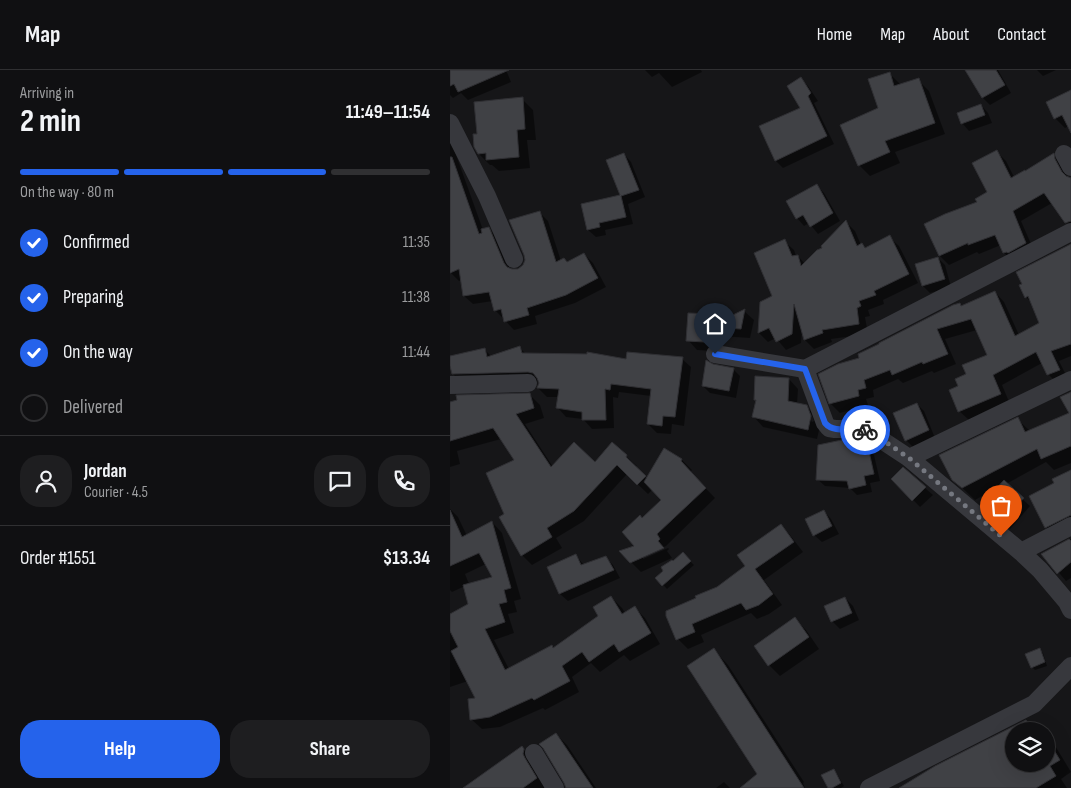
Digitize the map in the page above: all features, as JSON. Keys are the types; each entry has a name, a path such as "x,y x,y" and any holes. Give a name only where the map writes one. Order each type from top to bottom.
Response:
{"street":[{"path":"450,123 487,196 514,259"},
{"path":"715,354 805,369 1071,232"},
{"path":"805,369 828,428 868,431 909,458 1021,552 1040,570 1067,602 1071,610"},
{"path":"909,458 1071,380"},
{"path":"450,386 528,383"},
{"path":"1021,552 1071,526"},
{"path":"869,788 1034,704 1071,666"},
{"path":"534,753 555,788"}],"building":[{"path":"450,70 509,70 458,92 454,84 450,86"},
{"path":"965,70 996,70 1005,85 982,98"},
{"path":"890,72 894,86 919,78 935,123 885,141 890,152 858,166 840,125 878,108 868,79"},
{"path":"801,77 811,93 808,96 827,136 775,161 759,126 800,108 787,86"},
{"path":"1071,90 1071,133 1062,115 1054,119 1046,102"},
{"path":"523,97 525,129 517,130 519,157 486,160 486,153 478,154 474,147 473,134 477,134 474,102"},
{"path":"981,104 985,115 961,124 957,113"},
{"path":"997,150 1011,178 1054,153 1062,172 1071,178 1071,221 1065,223 1044,193 1013,211 1026,243 1008,253 1003,253 995,235 968,245 968,243 939,256 924,224 977,202 975,199 987,192 972,163"},
{"path":"624,153 639,190 621,196 626,217 599,223 600,227 587,230 581,204 620,195 606,160"},
{"path":"450,157 452,157 479,234 482,233 481,229 489,227 507,267 518,269 525,260 509,220 540,211 556,262 564,258 567,262 584,253 598,278 566,295 527,308 529,315 504,322 501,309 494,311 489,292 463,296 459,269 450,273"},
{"path":"817,184 833,213 810,227 803,215 796,219 786,201"},
{"path":"846,220 857,246 862,243 865,248 890,235 909,274 874,291 876,295 859,301 861,306 857,308 859,324 822,330 823,333 804,340 794,304 792,334 776,342 769,328 758,333 760,302 772,296 754,253 785,239 792,256 798,255 801,266 817,250 822,248 821,246"},
{"path":"1071,244 1071,344 1051,351 1060,370 1047,375 1036,352 993,375 1001,394 958,412 949,390 958,386 955,379 966,374 962,365 987,355 971,319 937,329 948,354 923,364 922,362 892,375 890,370 864,380 866,388 858,390 859,396 829,404 818,374 838,364 859,358 858,354 953,305 960,303 961,306 995,291 1015,336 1039,323 1028,296 1025,298 1019,285 1022,284 1016,272"},
{"path":"938,257 945,279 922,286 915,264"},
{"path":"745,309 741,329 710,327 706,328 705,342 686,341 688,313 711,314 711,326"},
{"path":"520,346 522,353 587,354 587,352 626,359 627,352 683,357 675,417 663,416 662,426 647,424 651,389 611,384 610,390 605,389 606,420 582,420 582,412 556,408 559,389 537,388 539,383 533,373 452,374 450,356 485,348 487,357"},
{"path":"706,360 713,364 734,368 729,391 702,386"},
{"path":"755,376 789,378 788,401 807,405 811,416 808,430 752,417 756,400 754,400"},
{"path":"1071,392 1071,446 1041,459 1037,449 962,488 952,480 939,455 1018,417 1025,432 1069,413 1060,397"},
{"path":"530,393 534,408 516,414 551,467 574,442 595,462 612,442 646,476 637,485 617,465 574,511 547,528 552,537 521,556 499,517 504,514 486,473 514,460 493,428 450,441 450,402 457,400 456,395"},
{"path":"917,403 929,430 905,441 893,413"},
{"path":"842,440 860,440 862,448 868,447 874,474 864,476 866,485 849,489 847,481 816,480 818,445"},
{"path":"664,448 682,459 681,461 706,488 657,534 660,539 658,541 664,548 630,563 619,551 634,546 622,532 640,515 642,518 661,500 644,482"},
{"path":"903,467 926,487 912,501 891,479"},
{"path":"1071,470 1071,515 1045,528 1029,496 1054,483 1052,479"},
{"path":"1004,480 1024,498 1002,522 981,505"},
{"path":"450,510 462,537 492,521 511,588 504,590 507,602 499,604 505,622 485,629 505,670 552,645 553,648 598,616 593,607 611,596 622,614 635,606 651,633 619,652 614,644 589,662 582,652 562,666 570,681 534,700 532,698 490,717 470,720 468,699 475,698 451,651 458,647 450,631 450,614 468,604 463,585 492,577 479,553 450,566"},
{"path":"824,510 832,526 813,536 805,519"},
{"path":"781,524 794,542 755,569 773,594 759,605 746,610 741,603 692,624 695,632 676,640 666,616 666,611 717,587 745,566 737,555"},
{"path":"1069,539 1071,541 1071,562 1057,574 1041,554"},
{"path":"683,552 691,561 662,586 655,578 663,571 661,567 673,561"},
{"path":"576,554 581,565 606,556 614,570 559,594 547,567"},
{"path":"845,597 852,613 831,622 824,606"},
{"path":"795,617 809,637 768,666 754,646"},
{"path":"714,648 804,788 740,788 757,774 687,666"},
{"path":"1040,648 1045,662 1031,668 1025,654"},
{"path":"1005,731 1005,772 1054,772 1056,776 1036,788 899,788 935,766"},
{"path":"556,733 593,788 566,788 539,744"},
{"path":"522,746 524,749 523,754 537,778 523,788 463,788"},
{"path":"1055,752 1060,760 1055,763"},
{"path":"834,769 841,783 828,788 821,775"}],"way so far":[{"path":"865,430 909,458 1001,536"}],"route":[{"path":"715,354 805,369 828,428 865,430"}]}
